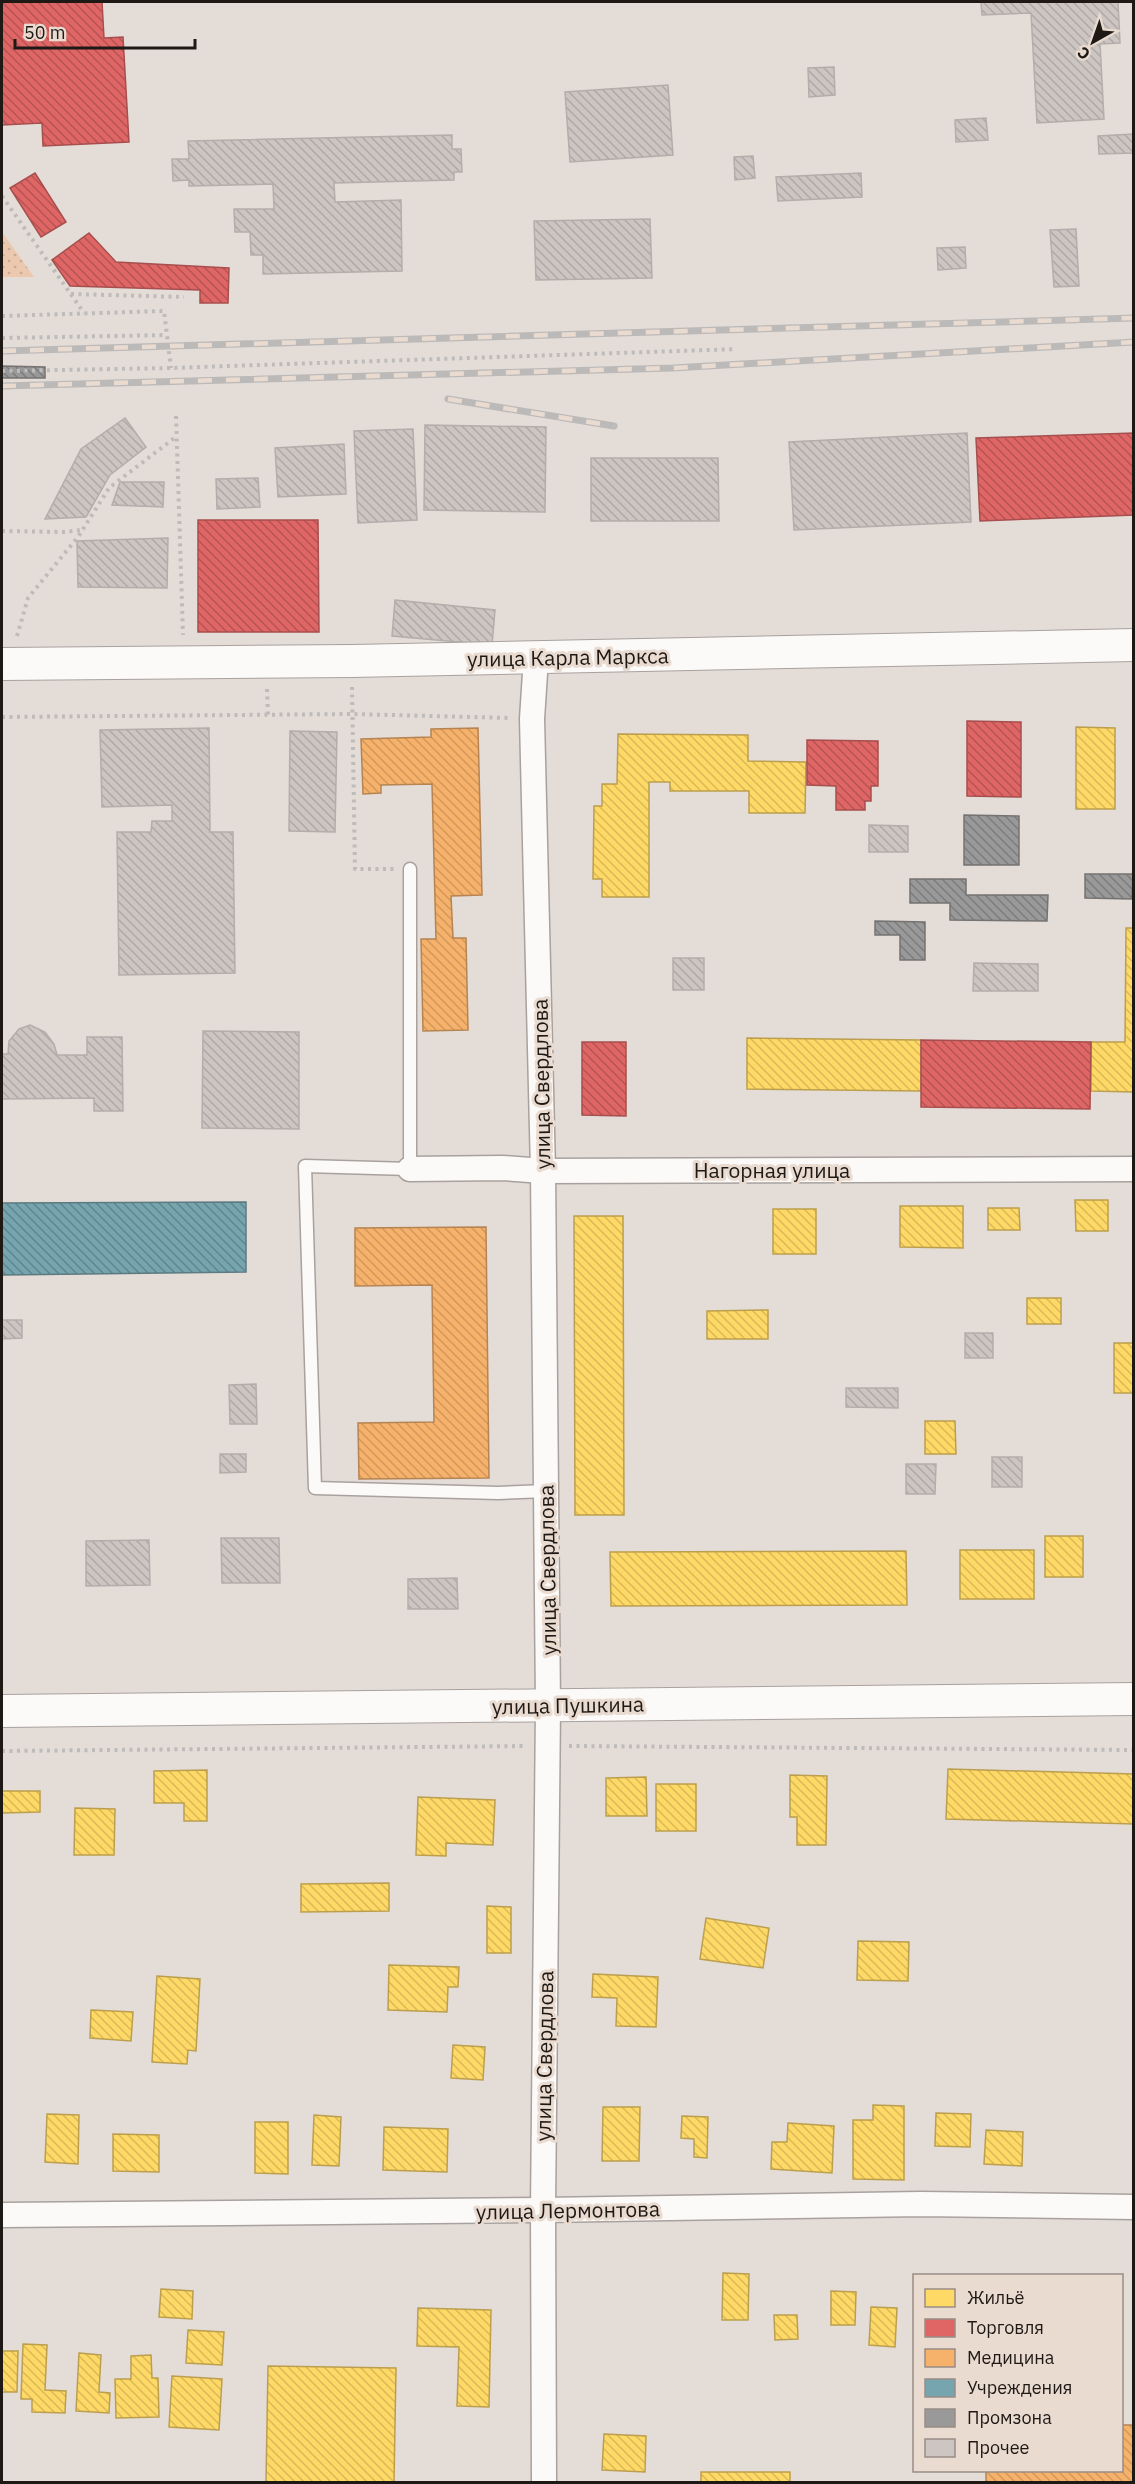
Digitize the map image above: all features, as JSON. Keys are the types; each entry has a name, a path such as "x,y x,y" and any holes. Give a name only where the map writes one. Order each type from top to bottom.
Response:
{"street":[{"name":"улица Карла Маркса","path":"8,664 536,658 1134,645"},
{"name":"улица Свердлова","path":"536,658 532,719 543,1171 548,1706 543,2210 544,2482"},
{"name":"Нагорная улица","path":"410,1169 503,1168 543,1171 1134,1169"},
{"name":"улица Пушкина","path":"2,1711 1134,1699"},
{"name":"улица Лермонтова","path":"2,2214 543,2210 921,2204 1134,2207"}],"lane":[{"path":"410,869 410,1169 305,1166 315,1488 498,1493 546,1491"}],"path":[{"path":"2,196 84,314"},
{"path":"71,294 184,297"},
{"path":"2,316 164,311 171,368"},
{"path":"2,338 167,335"},
{"path":"2,372 736,349"},
{"path":"176,416 186,662"},
{"path":"8,664 28,598 83,530 109,488 177,436"},
{"path":"2,531 83,530"},
{"path":"352,661 355,869 410,869"},
{"path":"2,717 351,714 532,719"}],"shaded area":[{"path":"2,232 34,277 2,277"}],"building: Жильё":[{"path":"1076,727 1115,728 1115,809 1076,809"},
{"path":"618,734 748,735 748,761 806,762 805,813 749,813 749,791 670,791 670,782 649,782 649,897 602,897 602,879 593,879 594,806 602,806 602,784 617,784"},
{"path":"1126,928 1134,928 1134,1092 1091,1091 1091,1042 1125,1042"},
{"path":"747,1038 921,1040 921,1091 747,1089"},
{"path":"1075,1200 1108,1200 1108,1231 1076,1231"},
{"path":"900,1206 963,1206 963,1248 900,1247"},
{"path":"988,1208 1019,1208 1020,1230 988,1230"},
{"path":"773,1209 816,1209 816,1254 773,1254"},
{"path":"574,1216 623,1216 624,1515 575,1515"},
{"path":"1027,1298 1061,1298 1061,1324 1027,1324"},
{"path":"768,1310 768,1339 707,1339 707,1311"},
{"path":"1114,1343 1134,1343 1134,1393 1114,1393"},
{"path":"925,1421 955,1421 956,1454 925,1454"},
{"path":"1045,1536 1083,1536 1083,1577 1045,1577"},
{"path":"960,1550 1034,1550 1034,1599 960,1599"},
{"path":"906,1551 907,1605 611,1606 610,1552"},
{"path":"948,1769 1134,1774 1134,1824 946,1819"},
{"path":"207,1770 207,1821 184,1821 184,1803 154,1803 154,1771"},
{"path":"790,1775 827,1776 826,1845 797,1845 797,1817 790,1817"},
{"path":"646,1777 647,1816 606,1816 606,1778"},
{"path":"656,1784 696,1784 696,1831 656,1831"},
{"path":"2,1791 40,1791 40,1812 2,1813"},
{"path":"418,1797 495,1800 493,1845 446,1843 446,1856 416,1855"},
{"path":"75,1808 115,1809 114,1855 74,1855"},
{"path":"389,1883 389,1911 301,1912 301,1884"},
{"path":"487,1906 511,1907 511,1953 487,1953"},
{"path":"706,1918 769,1928 763,1968 700,1959"},
{"path":"858,1941 909,1942 908,1981 857,1980"},
{"path":"389,1965 459,1967 458,1987 448,1987 447,2012 388,2010"},
{"path":"593,1974 658,1977 656,2027 616,2026 617,1998 592,1997"},
{"path":"157,1976 200,1979 196,2051 188,2050 187,2064 152,2062"},
{"path":"91,2010 133,2012 131,2041 90,2038"},
{"path":"453,2045 485,2047 483,2080 451,2078"},
{"path":"873,2105 904,2106 904,2180 853,2179 853,2120 873,2120"},
{"path":"603,2107 640,2107 639,2161 602,2161"},
{"path":"936,2113 971,2114 970,2147 935,2146"},
{"path":"47,2114 79,2115 78,2164 45,2162"},
{"path":"314,2115 341,2117 339,2166 312,2165"},
{"path":"682,2116 708,2117 707,2158 694,2157 694,2139 681,2138"},
{"path":"255,2122 288,2122 288,2174 255,2173"},
{"path":"788,2123 834,2126 832,2173 771,2169 772,2142 787,2142"},
{"path":"384,2127 448,2129 447,2172 383,2170"},
{"path":"986,2130 1023,2132 1022,2166 984,2164"},
{"path":"113,2134 159,2135 159,2172 113,2171"},
{"path":"723,2273 749,2274 748,2320 722,2320"},
{"path":"161,2289 193,2291 192,2319 159,2317"},
{"path":"831,2291 856,2292 855,2325 831,2325"},
{"path":"871,2307 897,2308 895,2347 869,2345"},
{"path":"418,2308 491,2310 489,2407 457,2406 459,2347 417,2346"},
{"path":"774,2315 797,2315 798,2339 775,2340"},
{"path":"188,2330 224,2332 222,2365 186,2363"},
{"path":"23,2344 47,2345 45,2390 66,2391 65,2413 32,2412 32,2399 21,2399"},
{"path":"2,2351 18,2351 17,2392 2,2392"},
{"path":"79,2353 101,2355 99,2392 110,2393 109,2413 76,2411"},
{"path":"151,2355 152,2378 158,2378 159,2417 116,2418 115,2379 131,2379 131,2356"},
{"path":"268,2366 396,2368 394,2482 266,2482"},
{"path":"172,2376 222,2379 219,2430 169,2427"},
{"path":"604,2434 646,2436 645,2472 602,2470"},
{"path":"701,2472 790,2472 790,2482 701,2482"}],"building: Торговля":[{"path":"2,2 102,2 104,38 123,37 129,142 43,146 42,123 2,125"},
{"path":"35,173 66,222 41,237 10,188"},
{"path":"89,233 116,262 229,268 228,303 200,303 200,290 70,286 52,260"},
{"path":"1134,433 1134,515 980,521 976,438"},
{"path":"198,520 318,520 319,632 198,632"},
{"path":"967,721 1021,722 1021,797 967,796"},
{"path":"807,740 878,741 878,786 871,786 871,801 865,801 865,810 836,810 836,786 807,785"},
{"path":"921,1040 1091,1042 1090,1109 921,1107"},
{"path":"582,1042 626,1042 626,1116 582,1115"}],"building: Медицина":[{"path":"478,728 482,895 451,896 453,938 466,938 468,1030 423,1031 421,939 436,939 432,784 381,785 381,793 363,794 361,739 431,737 431,729"},
{"path":"486,1227 489,1478 359,1479 358,1423 434,1422 432,1285 355,1286 355,1228"},
{"path":"1123,2425 1134,2425 1134,2482 986,2482 986,2472 1123,2472"}],"building: Учреждения":[{"path":"246,1202 246,1272 2,1275 2,1203"}],"building: Промзона":[{"path":"2,366 45,367 45,378 2,378"},
{"path":"964,815 1019,816 1019,865 964,865"},
{"path":"1085,874 1133,874 1132,899 1085,898"},
{"path":"910,879 966,879 966,895 1048,895 1047,921 950,920 950,903 910,903"},
{"path":"875,921 925,922 925,960 900,960 900,935 875,935"}],"building: Прочее":[{"path":"981,2 1118,2 1120,43 1100,44 1104,119 1037,123 1031,13 982,15"},
{"path":"834,67 835,95 809,97 808,68"},
{"path":"668,85 673,155 570,162 565,92"},
{"path":"986,118 988,140 956,142 955,120"},
{"path":"1134,134 1134,153 1099,154 1098,136"},
{"path":"452,135 452,149 461,149 462,172 454,172 454,180 334,183 335,202 401,200 402,271 263,274 263,255 251,255 250,232 235,232 234,209 274,209 273,184 189,186 189,180 173,181 172,159 189,159 188,141"},
{"path":"753,156 755,178 735,180 734,157"},
{"path":"861,173 862,197 778,201 776,177"},
{"path":"650,219 652,278 536,280 534,221"},
{"path":"1076,229 1079,286 1054,287 1050,230"},
{"path":"965,247 966,268 938,270 937,248"},
{"path":"125,418 146,447 110,475 86,517 45,519 81,449"},
{"path":"425,425 546,427 545,512 424,510"},
{"path":"413,429 417,520 358,523 354,431"},
{"path":"967,433 971,522 794,530 789,442"},
{"path":"344,444 346,494 278,497 275,448"},
{"path":"591,458 718,458 719,521 591,521"},
{"path":"258,478 260,507 217,509 216,479"},
{"path":"120,482 164,482 163,507 112,505"},
{"path":"168,538 167,588 78,587 77,541"},
{"path":"395,600 495,610 492,645 392,636"},
{"path":"209,728 210,832 233,832 235,973 119,975 117,832 151,832 152,821 172,821 172,805 102,807 100,730"},
{"path":"290,731 337,732 335,832 289,831"},
{"path":"869,825 908,826 908,852 869,852"},
{"path":"673,958 704,958 704,990 673,990"},
{"path":"974,963 1038,964 1038,991 973,991"},
{"path":"30,1025 45,1032 54,1044 57,1055 87,1055 87,1037 122,1037 123,1111 94,1111 94,1098 2,1099 2,1054 8,1054 9,1041 19,1029"},
{"path":"203,1031 299,1032 299,1129 202,1128"},
{"path":"2,1320 22,1320 22,1338 2,1339"},
{"path":"965,1333 993,1333 993,1358 965,1358"},
{"path":"256,1384 257,1424 230,1424 229,1385"},
{"path":"846,1388 898,1388 898,1408 846,1407"},
{"path":"220,1454 246,1454 246,1472 220,1473"},
{"path":"992,1457 1022,1457 1022,1487 992,1487"},
{"path":"906,1464 936,1464 935,1494 906,1494"},
{"path":"221,1538 279,1538 280,1583 222,1583"},
{"path":"149,1540 150,1585 86,1586 86,1541"},
{"path":"457,1578 458,1609 408,1609 408,1579"}],"railway":[{"path":"2,351 1134,318"},
{"path":"2,386 673,368 1134,342"},
{"path":"448,399 614,426"}]}
